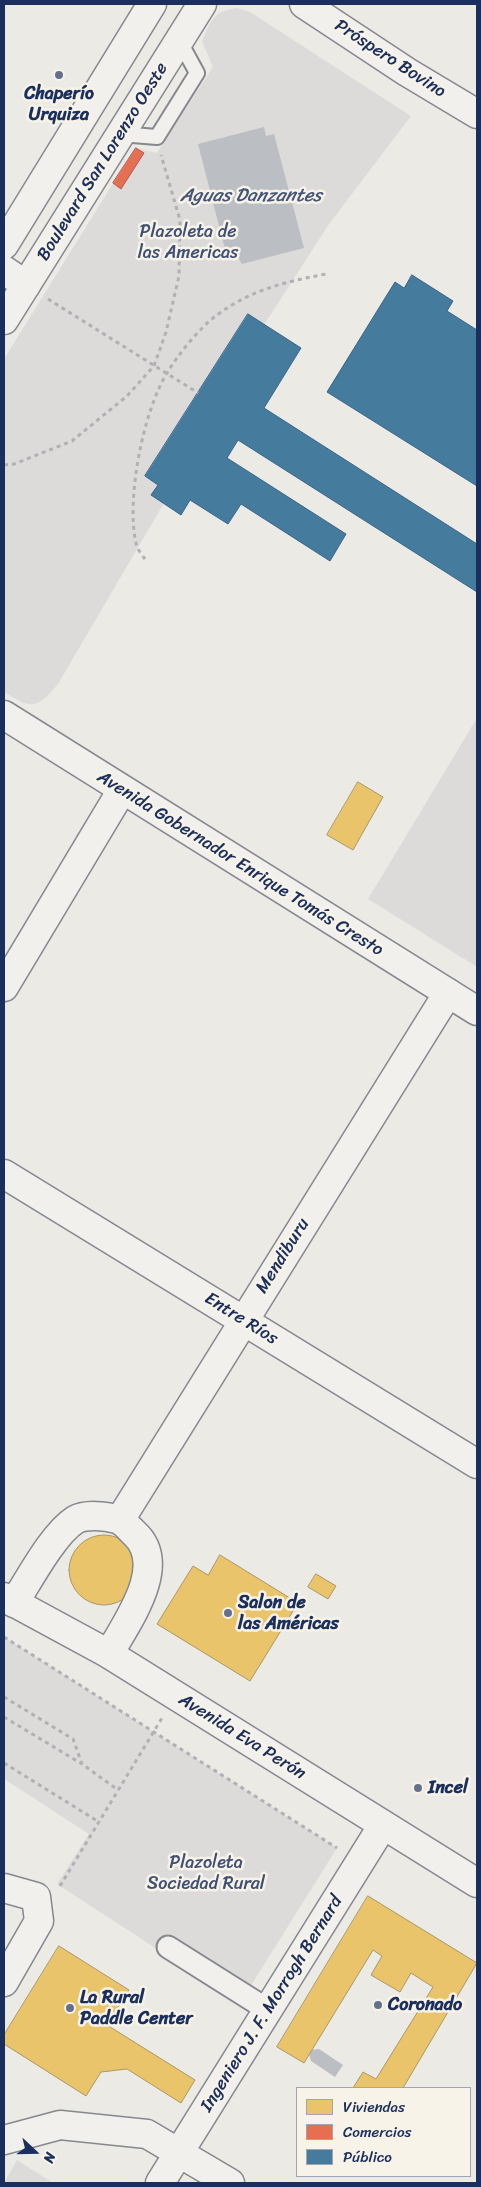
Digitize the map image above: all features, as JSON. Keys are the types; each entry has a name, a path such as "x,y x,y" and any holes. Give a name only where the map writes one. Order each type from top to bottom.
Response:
{"street":[{"path":"4,244 152,4"},
{"name":"Boulevard San Lorenzo Oeste","path":"4,320 15,278 120,134 202,4"},
{"name":"Próspero Bovino","path":"304,4 407,72 477,114"},
{"name":"Avenida Gobernador Enrique Tomás Cresto","path":"4,715 477,1011"},
{"path":"4,987 122,790"},
{"name":"Mendiburu","path":"120,1520 448,993"},
{"name":"Entre Ríos","path":"4,1174 477,1464"},
{"path":"9,1600 56,1540 76,1519 105,1516 120,1520 141,1540 148,1560 144,1591 109,1654"},
{"name":"Avenida Eva Perón","path":"9,1600 109,1654 477,1883"},
{"name":"Ingeniero J. F. Morrogh Bernard","path":"160,2183 383,1825"},
{"path":"4,1888 36,1897 39,1921 4,1982"},
{"path":"168,1947 268,2010"},
{"path":"4,2140 60,2125 108,2128 147,2134 230,2183"}],"lane":[{"path":"120,134 157,136 198,73 179,40"}],"path":[{"path":"4,465 14,464 72,442 127,396 154,366 166,332 179,276 180,220 157,136"},
{"path":"145,559 136,546 133,506 135,480 146,428 166,374 205,327 215,317 236,302 258,290 326,274"},
{"path":"15,278 198,393"},
{"path":"4,1637 360,1863"},
{"path":"39,1921 175,1695"},
{"path":"4,1697 73,1739 82,1764"},
{"path":"4,1717 82,1764 118,1790"},
{"path":"4,1763 99,1822"}],"green space":[{"name":"Plazoleta de las Americas","path":"237,8 250,12 411,116 329,224 264,325 247,315 145,476 158,485 164,503 58,684 44,699 33,704 27,704 4,692 4,359 135,148 157,153 213,67 202,41 214,18 229,9"},
{"path":"477,718 477,967 368,899"},
{"name":"Plazoleta Sociedad Rural","path":"4,1637 337,1848 240,2003 57,1884 89,1834 4,1779"},
{"path":"17,2160 53,2183 4,2183"}],"water":[{"name":"Aguas Danzantes","path":"264,127 266,136 274,134 304,248 242,264 236,254 227,257 198,144"},
{"path":"319,2049 343,2065 335,2077 311,2061 309,2054 311,2050"}],"building: Viviendas":[{"path":"358,782 383,797 353,850 327,835"},
{"path":"111,1535 124,1541 133,1550 137,1556 139,1570 137,1584 129,1595 118,1603 97,1605 90,1603 79,1595 71,1584 69,1563 71,1556 79,1545 90,1537"},
{"name":"Salon de las Américas","path":"220,1555 298,1603 250,1681 157,1624 193,1566 208,1575"},
{"path":"316,1574 336,1586 328,1599 308,1587"},
{"path":"368,1896 477,1963 404,2087 354,2087 363,2072 376,2079 433,1987 411,1973 400,1992 371,1975 382,1956 373,1950 304,2063 277,2047"},
{"name":"La Rural Paddle Center","path":"59,1946 129,1990 107,2025 195,2080 181,2103 127,2069 101,2072 86,2096 4,2044 4,2035"}],"building: Comercios":[{"path":"136,148 144,153 121,189 113,183"}],"building: Público":[{"path":"412,275 453,301 447,311 477,330 477,486 327,392 395,282 404,288"},
{"path":"248,314 301,348 264,408 477,544 477,592 238,440 227,458 346,534 330,561 241,504 228,524 190,500 181,515 151,495 158,485 145,476"}],"place":[{"name":"Chaperío Urquiza","path":"59,75"},
{"name":"Salon de las Américas","path":"228,1613"},
{"name":"Incel","path":"418,1788"},
{"name":"Coronado","path":"378,2005"},
{"name":"La Rural Paddle Center","path":"70,2008"}]}
